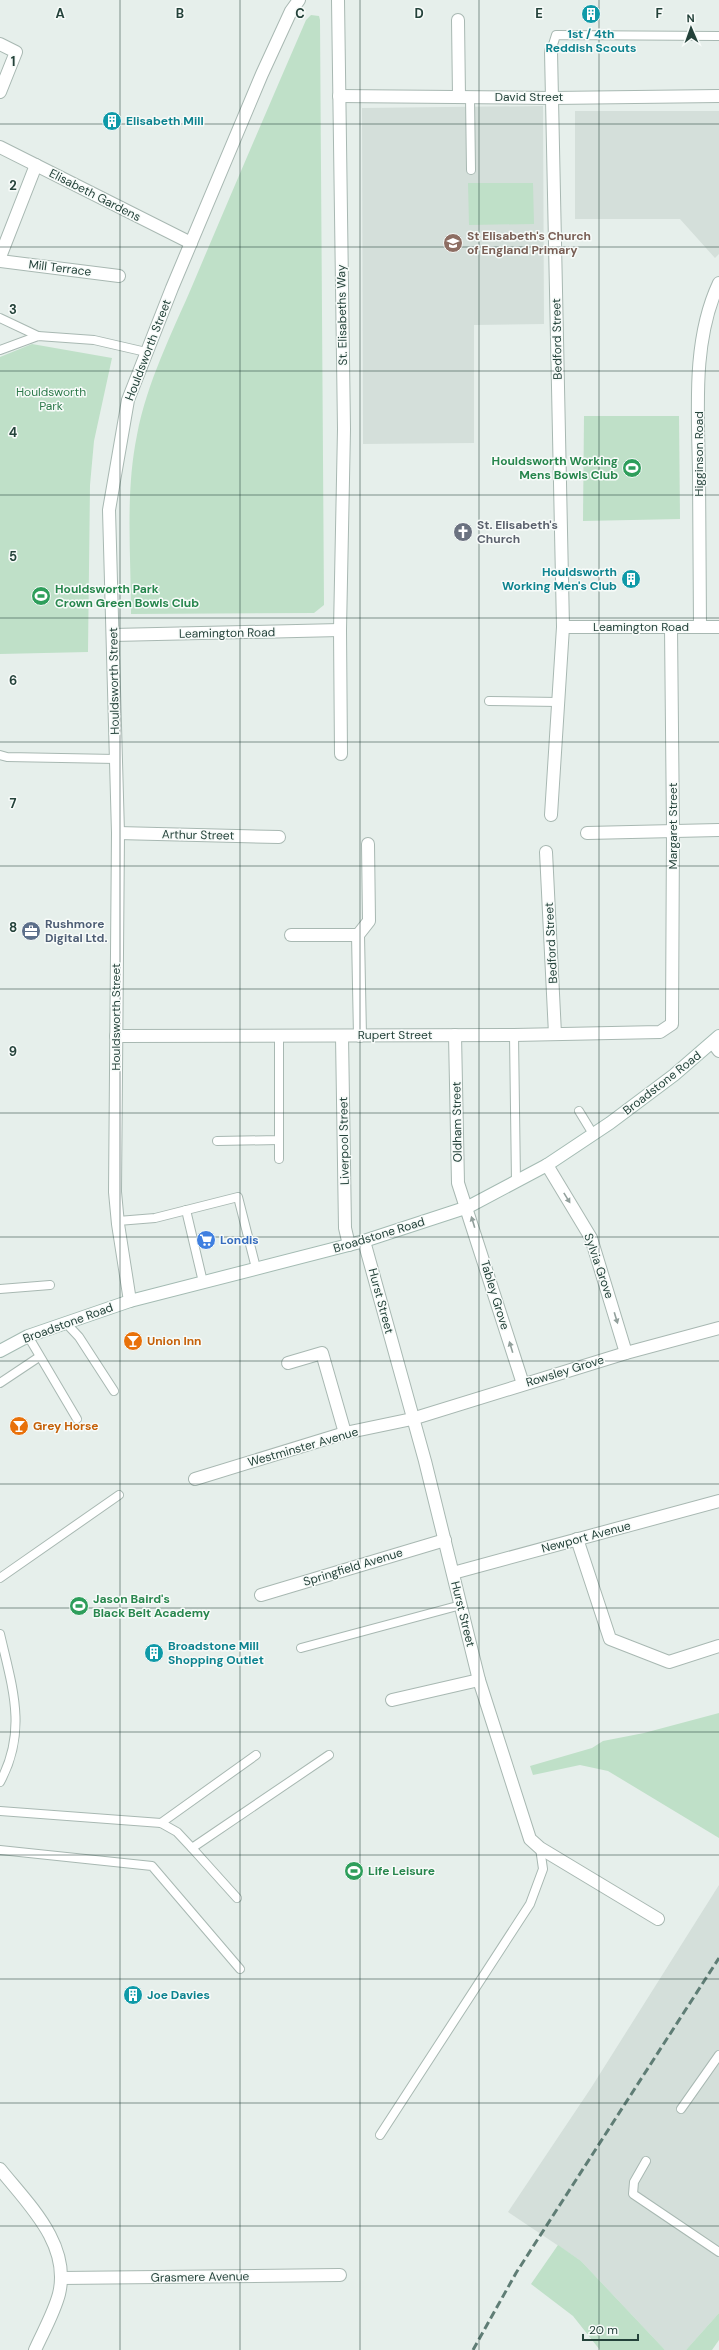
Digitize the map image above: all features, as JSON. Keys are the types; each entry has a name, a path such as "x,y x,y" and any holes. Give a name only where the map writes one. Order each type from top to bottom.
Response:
{"street":[{"name":"Houldsworth Street","path":"130,1301 115,1192 118,834 109,510 128,400 146,352 262,74 298,0"},
{"name":"St. Elisabeths Way","path":"338,0 344,429 340,630 341,754"},
{"path":"458,20 464,97"},
{"path":"0,44 16,52 0,92"},
{"name":"Bedford Street","path":"551,51 563,627 551,815"},
{"name":"David Street","path":"339,96 552,98 719,96"},
{"name":"Elisabeth Gardens","path":"0,147 191,243"},
{"path":"0,257 36,165"},
{"name":"Mill Terrace","path":"0,261 119,276"},
{"name":"Higginson Road","path":"700,627 698,410 700,363 702,340 710,302 719,283"},
{"name":"Leamington Road","path":"563,627 719,627"},
{"name":"Margaret Street","path":"671,627 673,830 672,1024"},
{"name":"Leamington Road","path":"113,635 340,630"},
{"path":"587,833 719,830"},
{"name":"Arthur Street","path":"118,834 279,837"},
{"path":"360,1036 358,935 369,921 368,844"},
{"name":"Bedford Street","path":"546,852 555,1034"},
{"path":"291,935 358,935"},
{"name":"Rupert Street","path":"116,1036 514,1035 660,1032 672,1024"},
{"name":"Oldham Street","path":"455,1035 458,1183 468,1206"},
{"name":"Liverpool Street","path":"342,1036 345,1228 349,1245"},
{"name":"Broadstone Road","path":"0,1351 28,1336 65,1322 130,1301 364,1241 468,1206 547,1165 593,1134 717,1043"},
{"name":"Sylvia Grove","path":"547,1165 591,1238 626,1353"},
{"name":"Tabley Grove","path":"468,1206 523,1384"},
{"name":"Hurst Street","path":"364,1241 445,1540 479,1680 530,1839 540,1848 658,1919"},
{"name":"Rowsley Grove","path":"412,1419 626,1353 719,1328"},
{"path":"288,1363 322,1353 345,1433"},
{"name":"Westminster Avenue","path":"195,1479 345,1433 412,1419"},
{"name":"Newport Avenue","path":"453,1573 719,1501"},
{"path":"577,1539 610,1639 669,1662 719,1646"},
{"name":"Springfield Avenue","path":"261,1595 445,1540"},
{"path":"392,1700 479,1680"},
{"path":"0,2170 46,2226 60,2260 61,2278 59,2294 36,2350"},
{"name":"Grasmere Avenue","path":"61,2278 340,2275"}],"lane":[{"path":"551,51 556,35 719,36"},
{"path":"464,97 471,170"},
{"path":"0,318 38,336 94,340 146,352"},
{"path":"0,350 38,336"},
{"path":"489,701 558,702"},
{"path":"0,756 116,759"},
{"path":"514,1035 516,1182"},
{"path":"278,1036 279,1159"},
{"path":"579,1111 593,1134"},
{"path":"217,1141 279,1140"},
{"path":"118,1221 155,1218 238,1197 256,1268"},
{"path":"186,1210 203,1282"},
{"path":"0,1289 50,1284"},
{"path":"65,1322 79,1337 114,1391"},
{"path":"28,1336 39,1357 77,1419"},
{"path":"0,1383 39,1357"},
{"path":"0,1578 119,1495"},
{"path":"301,1648 461,1605"},
{"path":"0,1634 13,1690 17,1729 8,1767 0,1782"},
{"path":"192,1848 329,1755"},
{"path":"161,1823 256,1756"},
{"path":"0,1811 161,1823 177,1832 236,1898"},
{"path":"380,2135 530,1904 543,1869 540,1848"},
{"path":"0,1850 152,1866 240,1969"},
{"path":"681,2109 719,2055"},
{"path":"646,2160 634,2182 633,2194 719,2252"}],"shaded area":[{"name":"St Elisabeth's Church of England Primary","path":"543,106 544,324 474,325 474,443 363,444 362,108"},
{"path":"575,111 719,111 719,254 715,258 680,219 575,219"},
{"path":"719,1885 719,2313 686,2350 665,2350 581,2261 508,2212 591,2088"}],"green space":[{"path":"311,15 319,16 320,20 324,605 314,613 131,614 131,479 133,457 141,415 169,339 306,20"},
{"path":"468,183 533,183 534,224 469,225"},
{"name":"Houldsworth Park","path":"32,344 112,358 94,441 90,485 88,652 0,654 0,357"},
{"name":"Houldsworth Working Mens Bowls Club","path":"584,416 679,416 680,519 583,521"},
{"path":"719,1713 719,1838 608,1771 580,1765 533,1775 530,1766 592,1748 603,1741 644,1733"},
{"path":"558,2245 581,2261 665,2350 600,2350 573,2316 531,2284"},
{"path":"719,2313 719,2340 712,2350 686,2350"}],"railway":[{"path":"473,2350 516,2273 719,1958"}],"place":[{"name":"1st / 4th Reddish Scouts","path":"591,14"},
{"name":"Elisabeth Mill","path":"112,121"},
{"name":"St Elisabeth's Church of England Primary","path":"453,243"},
{"name":"Houldsworth Working Mens Bowls Club","path":"632,468"},
{"name":"St. Elisabeth's Church","path":"463,532"},
{"name":"Houldsworth Working Men's Club","path":"631,579"},
{"name":"Houldsworth Park Crown Green Bowls Club","path":"41,596"},
{"name":"Rushmore Digital Ltd.","path":"31,931"},
{"name":"Londis","path":"206,1240"},
{"name":"Union Inn","path":"133,1341"},
{"name":"Grey Horse","path":"19,1426"},
{"name":"Jason Baird's Black Belt Academy","path":"79,1606"},
{"name":"Broadstone Mill Shopping Outlet","path":"154,1653"},
{"name":"Life Leisure","path":"354,1871"},
{"name":"Joe Davies","path":"133,1995"}]}
